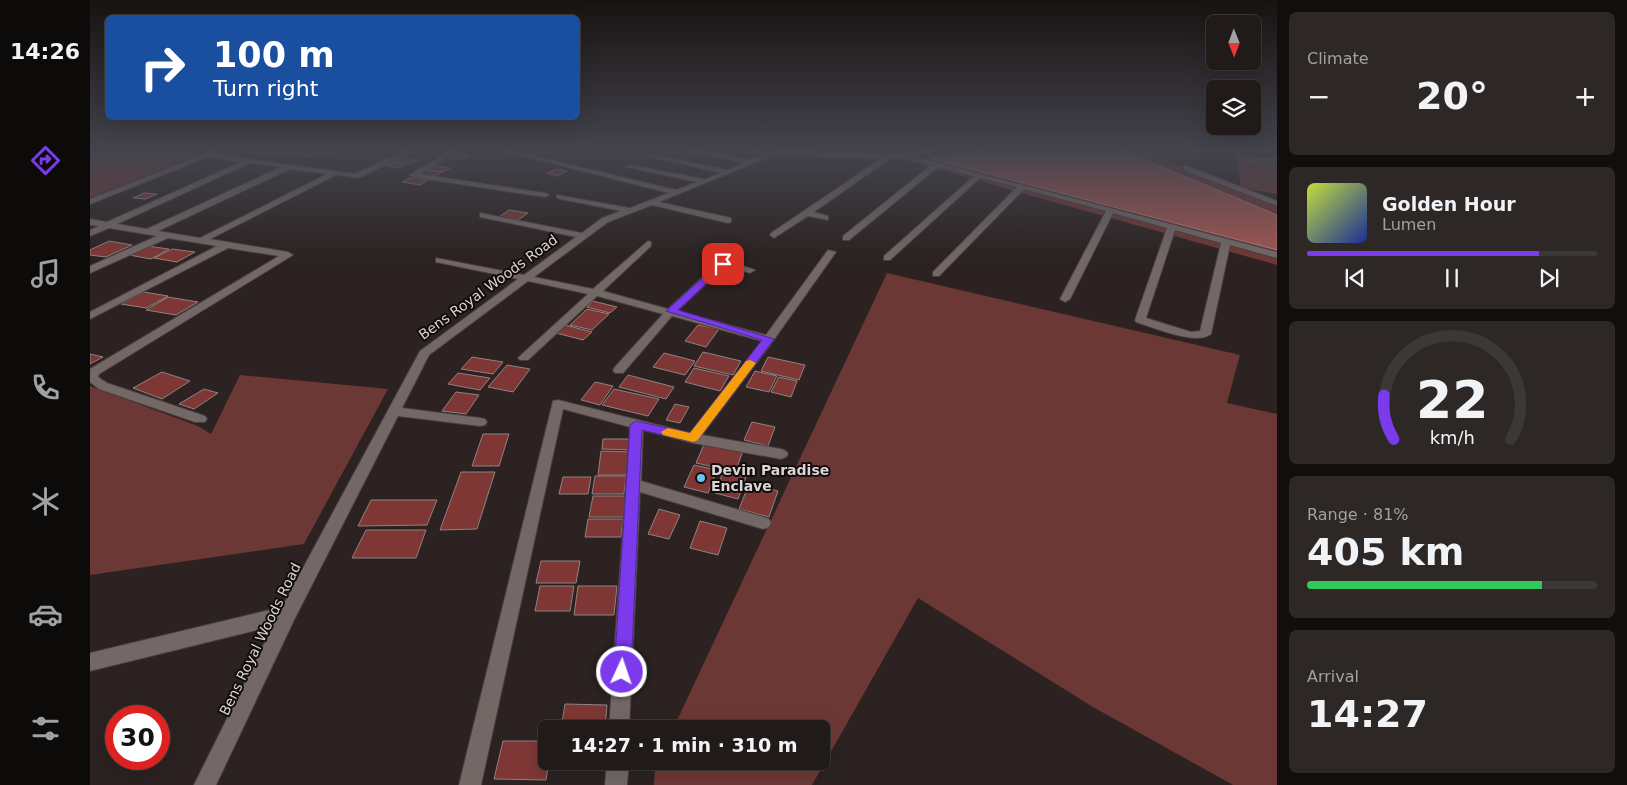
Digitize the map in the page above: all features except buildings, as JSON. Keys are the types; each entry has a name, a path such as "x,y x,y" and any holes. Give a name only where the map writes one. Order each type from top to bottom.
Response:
{"street":[{"path":"90,202 131,186"},
{"path":"90,233 189,186"},
{"path":"148,232 248,186"},
{"path":"200,241 310,186"},
{"path":"483,186 545,195"},
{"path":"650,186 677,192"},
{"name":"Bens Royal Woods Road","path":"205,785 288,614 424,353 605,220 693,186"},
{"path":"774,235 846,186"},
{"path":"846,238 911,186"},
{"path":"887,258 967,186"},
{"path":"936,274 1022,186 1277,255"},
{"path":"1231,186 1277,204"},
{"path":"560,198 630,210"},
{"path":"650,202 728,220"},
{"path":"1065,299 1112,210"},
{"path":"807,213 825,218"},
{"path":"483,215 583,236"},
{"path":"90,222 288,256 94,372 92,378 102,386 200,418"},
{"path":"1172,227 1140,320 1190,334 1205,334 1226,241"},
{"path":"90,270 166,235"},
{"path":"524,358 648,244"},
{"path":"90,316 226,245"},
{"path":"693,438 769,339 831,252"},
{"path":"439,260 594,292 671,311 769,339"},
{"path":"619,370 671,311 720,266 728,264 750,270"},
{"path":"470,785 558,404 693,438 781,454"},
{"path":"394,411 480,422"},
{"path":"619,720 636,425"},
{"path":"632,484 763,523"},
{"path":"90,662 288,614"},
{"path":"616,785 617,770"}],"shaded area":[{"path":"90,186 121,186 90,198"},
{"path":"997,186 1228,186 1277,206 1277,265"},
{"path":"1033,186 1207,186 1277,215 1277,250"},
{"path":"1241,186 1277,186 1277,194 1241,188"},
{"path":"887,273 1240,355 1227,403 1277,414 1277,785 1233,785 1093,707 918,598 830,753 830,720 677,720"},
{"path":"240,375 388,389 304,544 90,575 90,386 198,426 211,434"},
{"path":"655,770 821,770 812,785 654,785"}],"slow traffic":[{"path":"668,432 693,438 750,363"}],"place":[{"name":"Devin Paradise Enclave","path":"701,478"}],"route":[{"path":"622,672 636,425 693,438 769,339 671,311 723,264"}]}
